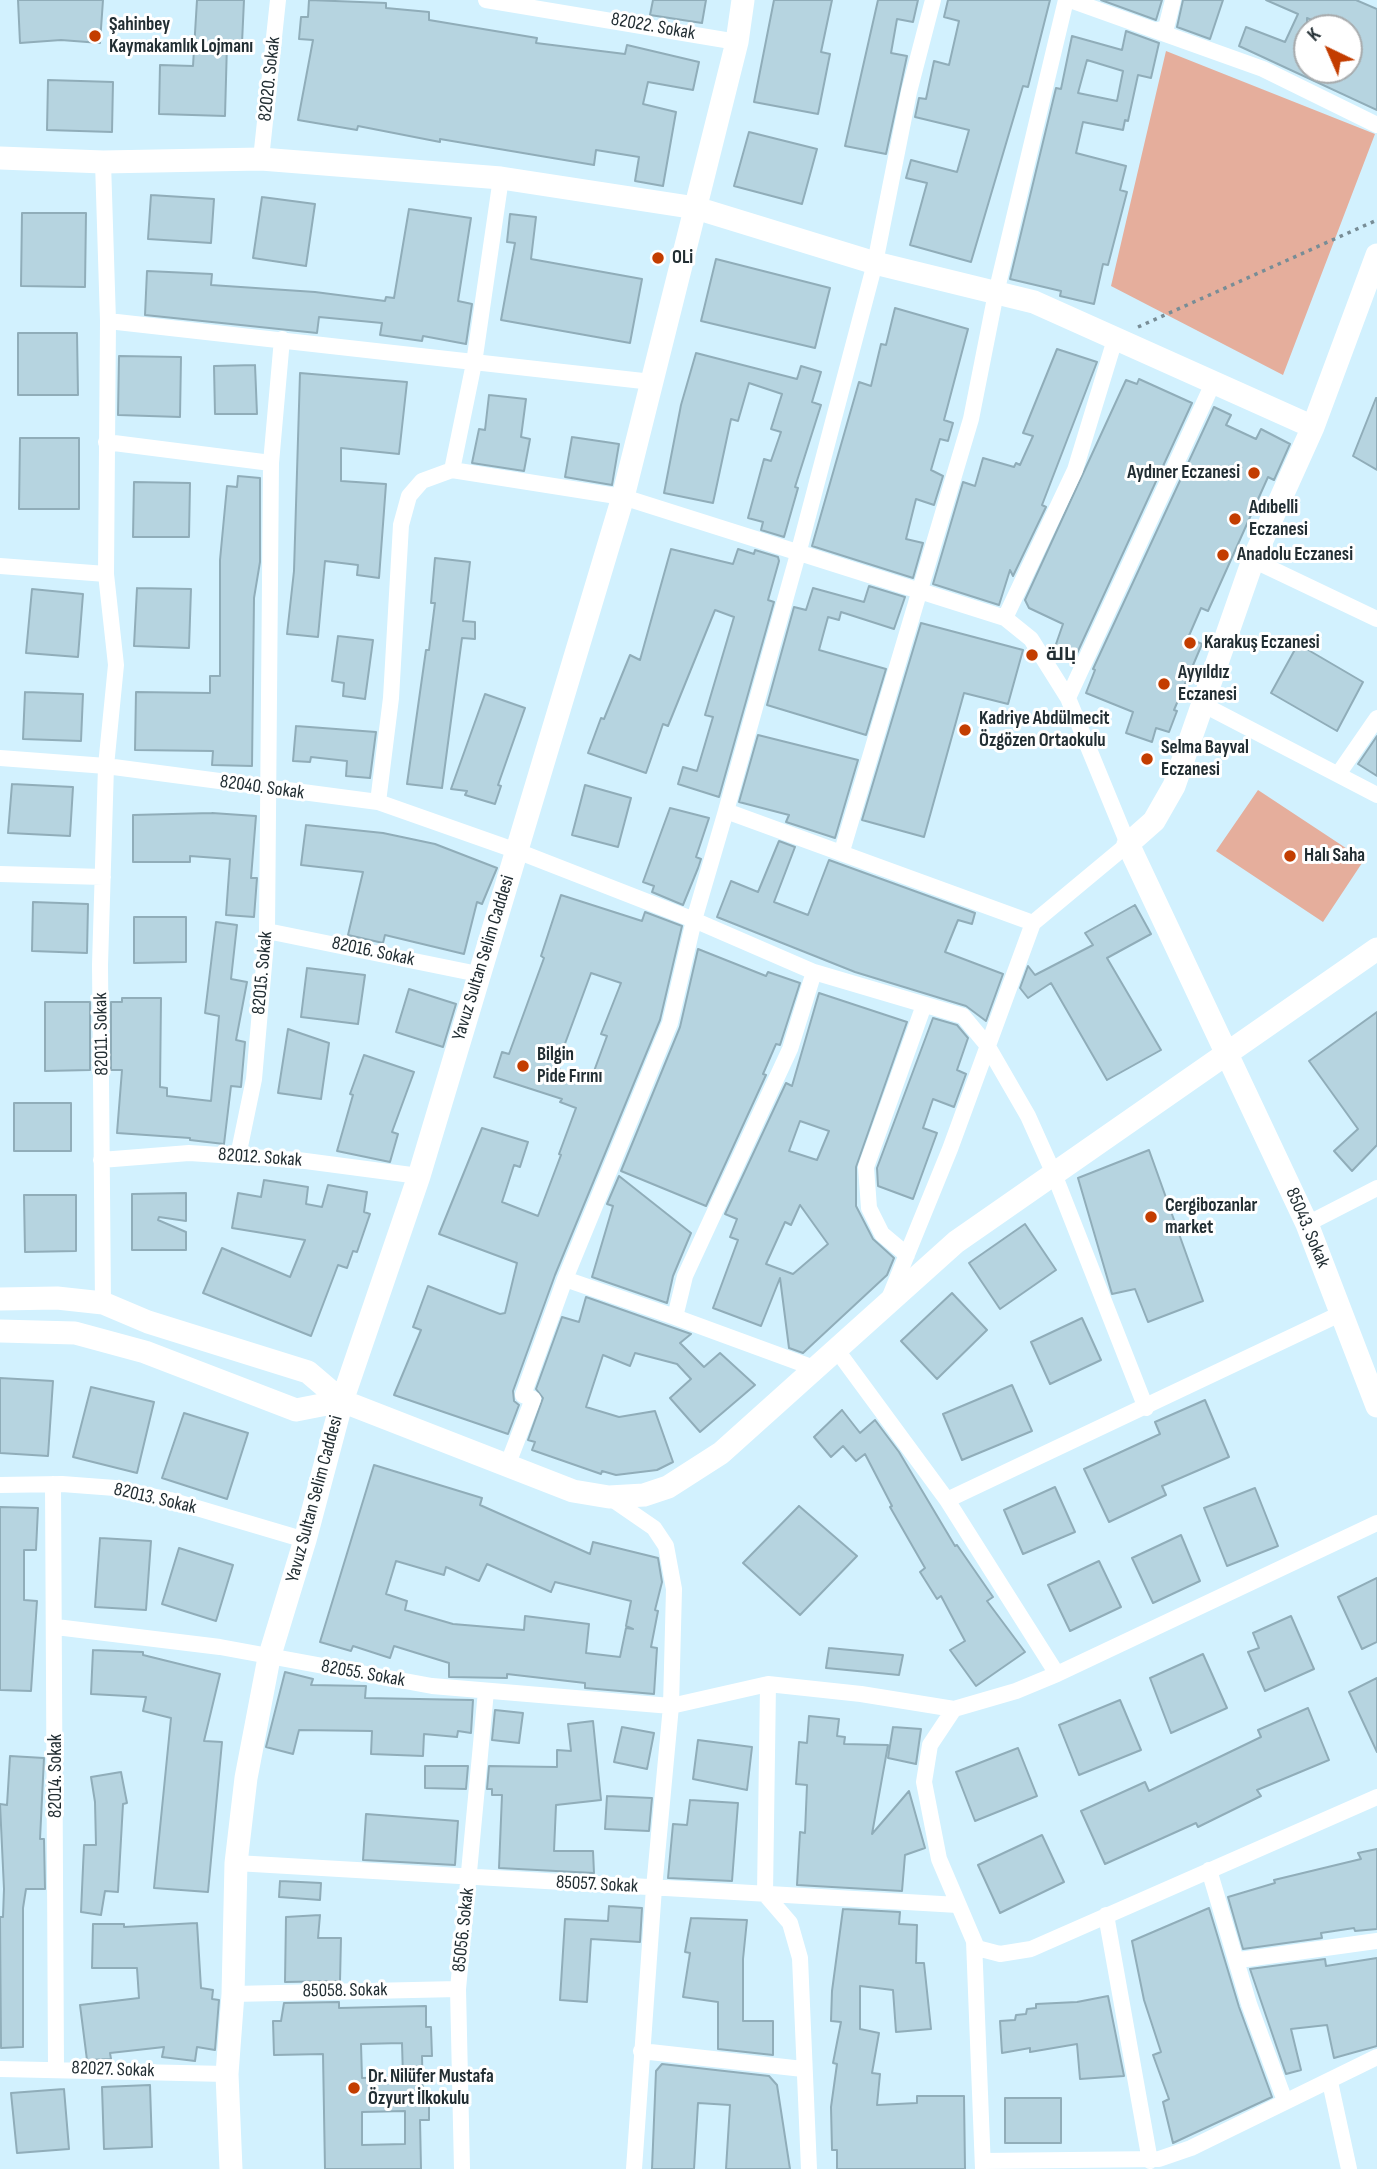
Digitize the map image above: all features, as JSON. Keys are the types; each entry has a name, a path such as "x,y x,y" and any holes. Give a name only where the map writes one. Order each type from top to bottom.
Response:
{"street":[{"name":"82020. Sokak","path":"261,159 278,0"},
{"name":"82022. Sokak","path":"486,0 548,5 737,42"},
{"name":"Yavuz Sultan Selim Caddesi","path":"231,2169 227,2074 233,1994 236,1863 246,1778 269,1658 305,1540 342,1401 419,1176 623,497 737,42 743,0"},
{"path":"507,1466 533,1399 523,1395 565,1279 670,1023 694,920 798,554 875,263 909,92 933,0"},
{"path":"842,851 971,419 996,293 1068,0 1263,69 1377,125"},
{"path":"1158,30 1166,28 1173,0"},
{"path":"0,158 103,162 261,159 501,178 696,208 875,263 1034,302 1116,336 1313,427"},
{"name":"82011. Sokak","path":"103,162 108,321 106,574 116,665 106,766 103,877 103,1303"},
{"path":"452,470 474,363 501,178"},
{"path":"887,1304 950,1149 1033,923 1154,821 1174,786 1253,559 1313,427 1377,255"},
{"path":"108,321 653,382"},
{"path":"1005,618 1075,470 1116,336"},
{"name":"82015. Sokak","path":"238,1156 254,1079 267,931 271,463 282,339"},
{"path":"1068,698 1214,382"},
{"path":"106,442 271,463"},
{"path":"379,802 391,698 401,525 409,496 422,481 452,470 623,497 1005,618 1031,639 1068,698 1128,844"},
{"path":"1253,559 1377,620"},
{"path":"0,566 106,574"},
{"path":"1202,704 1377,795"},
{"path":"1339,773 1377,718"},
{"name":"82040. Sokak","path":"0,758 106,766 379,802 517,851 694,920 814,972 963,1016 987,1045 1028,1116 1054,1174 1146,1408"},
{"path":"726,811 842,851 1033,923"},
{"name":"85043. Sokak","path":"1128,844 1307,1224 1377,1406"},
{"path":"0,874 103,877"},
{"name":"82016. Sokak","path":"267,931 478,974"},
{"path":"0,1299 57,1298 103,1303 148,1322 308,1372 342,1401 573,1491 609,1497 644,1495 688,1476 721,1453 956,1242 1377,949"},
{"path":"675,1317 685,1276 790,1049 814,972"},
{"path":"907,1255 882,1234 869,1208 866,1167 924,1005"},
{"name":"82012. Sokak","path":"101,1160 189,1153 299,1160 419,1176"},
{"path":"1307,1224 1377,1188"},
{"path":"565,1279 814,1368"},
{"path":"947,1500 1342,1313"},
{"path":"0,1331 75,1333 145,1352 296,1410 342,1401"},
{"path":"836,1349 947,1500 1057,1674"},
{"name":"82013. Sokak","path":"0,1485 53,1484 115,1488 305,1540"},
{"name":"82014. Sokak","path":"53,1484 56,1628 56,2068"},
{"path":"609,1497 653,1528 666,1546 674,1589 671,1706 654,1888 634,2169"},
{"path":"1377,1523 1057,1674 954,1709 930,1745 924,1782 939,1859 958,1905 977,1948 1000,1954 1031,1949 1377,1797"},
{"name":"82055. Sokak","path":"56,1628 220,1647 432,1686 486,1691 671,1706 768,1684 860,1694 954,1709"},
{"path":"768,1684 765,1894 790,1923 800,1958 809,2169"},
{"name":"85056. Sokak","path":"462,2169 458,1989 486,1691"},
{"name":"85057. Sokak","path":"236,1863 469,1879 958,1905"},
{"path":"1209,1870 1239,1960 1250,2004 1285,2101"},
{"path":"1106,1915 1150,2161"},
{"path":"974,1941 983,2165 1150,2161 1191,2148 1377,2057"},
{"path":"1239,1960 1377,1941"},
{"name":"85058. Sokak","path":"233,1994 458,1989"},
{"path":"641,2051 803,2069"},
{"name":"82027. Sokak","path":"0,2069 56,2068 227,2074"},
{"path":"1329,2082 1349,2169"}],"path":[{"path":"1116,336 1377,220"}],"shaded area":[{"path":"1166,51 1375,134 1283,375 1111,286"},
{"name":"Halı Saha","path":"1258,790 1364,860 1323,922 1216,851"}],"building":[{"path":"18,0 103,0 100,43 61,40 20,43"},
{"path":"197,0 244,0 242,43 227,43 225,116 159,114 160,65 193,66"},
{"path":"309,0 386,3 386,8 429,12 429,20 537,38 536,43 625,54 627,45 699,62 693,90 648,82 643,104 676,112 663,186 635,181 639,157 596,150 594,165 440,139 440,142 358,126 357,130 298,120 313,40 299,39 301,17 308,17"},
{"path":"653,0 706,0 702,23 650,15"},
{"path":"774,0 832,0 821,52 830,54 818,114 754,102"},
{"path":"878,0 918,0 913,22 897,19 891,53 907,56 886,154 845,146"},
{"path":"948,0 1050,0 1028,87 1023,86 971,262 910,245 927,183 906,178 911,160 957,172 969,130 915,117 919,98 926,99 934,61 949,65 959,21 944,17"},
{"path":"1101,0 1162,0 1156,20"},
{"path":"1183,0 1223,0 1210,39 1177,27"},
{"path":"1266,0 1356,0 1377,9 1377,110 1321,84 1363,84 1363,14 1298,14"},
{"path":"1293,25 1293,71 1239,46 1246,27 1285,42"},
{"path":"1126,31 1159,43 1151,78 1138,75 1128,121 1125,120 1123,130 1083,122 1076,153 1126,166 1120,190 1127,192 1108,265 1103,264 1094,304 1060,296 1061,291 1010,279 1056,88 1061,89 1072,36 1122,50","holes":["1087,60 1123,71 1117,101 1078,93"]},
{"path":"48,80 113,82 112,132 47,130"},
{"path":"749,132 817,149 802,204 734,186"},
{"path":"151,195 214,199 211,243 148,239"},
{"path":"262,197 315,204 306,266 253,258"},
{"path":"409,209 471,218 458,301 472,304 466,344 423,336 422,341 380,335 382,323 319,317 317,333 145,315 147,271 212,274 211,285 315,292 385,301 386,297 394,298"},
{"path":"22,213 86,213 85,287 21,286"},
{"path":"510,214 536,217 531,259 642,279 630,343 501,320 515,243 507,242"},
{"path":"716,259 830,288 815,348 701,321"},
{"path":"895,308 968,329 944,420 953,423 948,441 940,439 931,470 943,476 934,505 916,499 906,539 923,543 913,578 812,546 859,382 871,386 881,344 886,345"},
{"path":"18,333 77,333 78,395 18,395"},
{"path":"1057,349 1097,362 1042,505 1046,507 1013,576 1010,570 999,605 933,584 963,482 975,486 983,458 1014,467 1016,463 1020,465 1033,436 1023,433"},
{"path":"696,353 797,379 801,366 821,372 812,402 821,405 795,487 798,488 784,537 761,530 763,522 748,518 764,459 771,461 781,432 771,429 782,394 749,383 738,421 731,419 713,503 664,493 681,405"},
{"path":"119,356 181,357 180,417 118,415"},
{"path":"255,365 257,414 215,414 214,366"},
{"path":"300,373 407,382 399,454 341,448 341,481 386,484 379,578 357,575 358,565 325,561 318,637 287,634 294,571"},
{"path":"1139,379 1192,403 1073,662 1058,656 1061,649 1055,647 1063,624 1029,608 1025,600 1126,380 1137,384"},
{"path":"489,395 526,399 521,437 530,439 524,471 472,463 479,429 485,430"},
{"path":"1377,398 1377,470 1353,456"},
{"path":"1214,407 1231,415 1226,425 1256,439 1261,429 1290,444 1274,480 1268,477 1208,611 1201,608 1188,638 1202,644 1174,710 1177,711 1169,732 1156,728 1152,742 1126,733 1133,712 1086,693 1095,670 1093,669"},
{"path":"572,437 619,444 612,485 565,477"},
{"path":"20,438 79,438 79,509 19,509"},
{"path":"238,476 260,478 260,562 254,598 252,766 212,765 213,751 135,750 136,692 210,693 210,676 220,676 220,560 227,486 237,487"},
{"path":"134,482 190,483 189,537 133,537"},
{"path":"671,549 733,564 738,549 754,554 755,550 778,557 779,561 768,600 774,602 719,797 678,784 683,767 697,771 713,717 705,715 734,617 715,610 668,726 663,724 646,773 588,753 630,655 640,660"},
{"path":"435,558 470,562 463,621 475,622 475,639 462,638 442,788 407,784 435,603 431,603"},
{"path":"869,586 905,597 894,629 841,612 839,620 828,617 819,650 886,669 866,735 767,705 794,607 806,610 813,588 864,602"},
{"path":"137,588 191,589 189,648 134,646"},
{"path":"32,589 83,594 78,657 26,653"},
{"path":"921,623 1023,650 1008,704 964,693 924,837 862,820"},
{"path":"338,636 373,640 365,699 343,696 344,683 332,681"},
{"path":"1298,644 1363,682 1337,731 1271,693"},
{"path":"25,692 83,694 81,741 23,739"},
{"path":"485,694 525,708 498,785 501,786 495,804 465,795 467,791 451,789"},
{"path":"296,726 376,732 370,778 346,776 347,761 311,757 310,762 293,761"},
{"path":"758,735 858,760 835,838 786,822 789,815 739,802"},
{"path":"1377,736 1377,776 1358,764"},
{"path":"12,784 73,787 70,836 8,833"},
{"path":"585,785 631,798 618,847 572,835"},
{"path":"670,808 709,818 696,857 701,859 683,905 652,892 654,886 643,882"},
{"path":"212,813 256,816 251,878 257,878 254,917 226,915 230,859 190,856 190,862 133,862 133,815"},
{"path":"306,825 383,833 435,844 497,868 482,904 477,902 464,954 385,935 383,943 348,935 363,872 301,865"},
{"path":"779,841 795,847 774,902 808,915 829,860 975,913 972,924 958,920 945,952 1003,974 986,1021 966,1006 855,972 717,917 731,881 758,892"},
{"path":"561,895 642,921 645,912 682,926 660,1020 555,1275 513,1391 514,1401 519,1405 508,1434 394,1395 421,1330 413,1327 428,1286 500,1314 505,1313 517,1263 439,1234 482,1128 528,1142 520,1167 514,1165 502,1202 538,1216 561,1155 559,1154 576,1108 560,1102 562,1099 494,1077 502,1052 509,1054 544,958 541,956","holes":["591,973 621,983 601,1034 607,1036 590,1082 556,1068"]},
{"path":"33,902 88,904 87,953 32,951"},
{"path":"1135,905 1151,934 1107,958 1161,1050 1107,1080 1051,983 1028,998 1020,988 1028,966 1035,975 1093,945 1085,933"},
{"path":"134,917 186,917 186,962 134,963"},
{"path":"216,922 237,925 231,979 247,982 236,1040 245,1042 241,1087 231,1086 224,1144 190,1138 117,1133 122,1070 111,1070 111,1002 122,1002 122,998 161,998 160,1087 167,1088 167,1096 211,1101 219,1016 205,1013"},
{"path":"698,949 766,976 768,972 800,983 780,1045 776,1044 763,1074 766,1075 706,1206 621,1171 680,1027"},
{"path":"307,968 365,975 358,1024 301,1017"},
{"path":"409,989 456,1004 443,1047 396,1032"},
{"path":"819,993 907,1022 856,1167 856,1206 873,1239 894,1258 887,1275 803,1353 789,1348 780,1278 761,1326 713,1308 738,1240 730,1237 737,1219 725,1214 786,1083 792,1086","holes":["800,1121 829,1131 817,1160 789,1151","800,1205 828,1244 793,1274 766,1264 785,1222 791,1225"]},
{"path":"45,1002 90,1002 90,1070 45,1071"},
{"path":"1377,1012 1377,1145 1352,1171 1334,1151 1358,1129 1309,1061"},
{"path":"933,1018 957,1025 968,1038 957,1070 966,1074 954,1107 933,1099 923,1128 937,1133 913,1199 878,1186 877,1168"},
{"path":"288,1029 329,1043 321,1099 278,1093"},
{"path":"364,1055 414,1072 392,1132 398,1134 390,1162 337,1151 353,1095 350,1094"},
{"path":"14,1103 71,1103 71,1151 14,1151"},
{"path":"1149,1150 1203,1301 1148,1322 1135,1289 1112,1294 1078,1178"},
{"path":"619,1176 691,1233 673,1276 667,1303 592,1277 613,1206 607,1204"},
{"path":"264,1180 308,1187 306,1204 322,1207 328,1185 367,1192 364,1212 370,1214 357,1252 353,1251 347,1268 338,1265 311,1336 203,1293 222,1248 290,1277 305,1240 232,1228 238,1193 261,1197"},
{"path":"186,1193 186,1221 159,1217 158,1220 186,1232 186,1250 132,1250 132,1194"},
{"path":"24,1195 76,1195 76,1251 25,1252"},
{"path":"1025,1224 1056,1270 1000,1309 969,1263"},
{"path":"952,1293 987,1330 937,1379 901,1341"},
{"path":"586,1297 691,1334 680,1343 704,1367 720,1353 755,1385 700,1432 670,1398 691,1379 677,1364 635,1353 630,1366 603,1355 586,1407 619,1417 655,1411 673,1462 657,1470 616,1475 602,1471 601,1474 532,1450 535,1442 528,1440 543,1398 536,1389 562,1317 579,1322"},
{"path":"1082,1318 1101,1360 1050,1384 1031,1342"},
{"path":"0,1378 53,1381 48,1456 0,1453"},
{"path":"1012,1385 1032,1431 962,1460 943,1414"},
{"path":"91,1387 154,1402 137,1473 73,1457"},
{"path":"1205,1400 1229,1457 1162,1486 1166,1495 1109,1522 1084,1469 1160,1434 1155,1422"},
{"path":"842,1410 860,1433 875,1420 899,1452 955,1546 957,1545 993,1597 987,1601 1025,1652 976,1686 950,1650 965,1641 941,1596 937,1599 920,1572 925,1568 890,1507 892,1506 865,1454 856,1461 843,1446 831,1457 814,1437"},
{"path":"184,1413 248,1433 227,1499 162,1478"},
{"path":"374,1465 482,1498 480,1505 590,1554 593,1542 658,1558 662,1582 655,1610 658,1611 651,1647 657,1648 654,1694 585,1688 585,1683 507,1674 507,1678 449,1677 449,1663 394,1646 390,1658 353,1646 351,1651 320,1642","holes":["396,1561 444,1575 446,1567 479,1581 487,1564 551,1592 555,1582 631,1601 626,1626 633,1629 626,1628 620,1657 586,1653 589,1624 525,1616 524,1630 453,1624 405,1610 407,1601 386,1594"]},
{"path":"1055,1487 1075,1532 1023,1554 1004,1510"},
{"path":"1255,1488 1278,1546 1227,1566 1204,1508"},
{"path":"799,1506 857,1556 800,1615 743,1563"},
{"path":"0,1507 38,1508 36,1550 24,1550 24,1600 37,1601 31,1691 0,1690"},
{"path":"1181,1535 1200,1581 1153,1603 1132,1558"},
{"path":"100,1538 151,1541 146,1610 95,1607"},
{"path":"179,1548 233,1565 216,1621 162,1604"},
{"path":"1099,1561 1121,1607 1070,1631 1048,1585"},
{"path":"1377,1578 1377,1642 1362,1649 1338,1597"},
{"path":"1291,1616 1314,1669 1265,1691 1248,1652 1259,1648 1253,1633"},
{"path":"829,1648 903,1655 899,1675 826,1668"},
{"path":"93,1650 143,1652 143,1655 220,1674 204,1741 222,1742 208,1892 154,1888 171,1718 143,1711 146,1697 91,1694"},
{"path":"1203,1654 1227,1708 1171,1733 1150,1678"},
{"path":"285,1672 313,1679 311,1685 366,1686 365,1698 473,1700 471,1733 458,1731 457,1737 424,1734 423,1756 371,1754 372,1731 299,1730 293,1754 266,1747"},
{"path":"1377,1678 1377,1752 1349,1692"},
{"path":"1120,1700 1141,1750 1079,1775 1059,1725"},
{"path":"1308,1708 1329,1760 1257,1790 1261,1796 1198,1827 1196,1823 1105,1864 1081,1811 1145,1782 1149,1791 1261,1737 1258,1730"},
{"path":"495,1710 523,1713 519,1743 492,1740"},
{"path":"809,1716 839,1719 837,1736 845,1737 844,1744 888,1745 872,1834 909,1791 925,1848 905,1855 902,1891 797,1885 800,1832 805,1833 807,1785 796,1784 799,1742 807,1743"},
{"path":"593,1721 601,1800 556,1805 554,1851 593,1851 594,1873 499,1868 502,1795 492,1795 492,1789 487,1789 489,1766 557,1767 557,1750 571,1751 568,1724"},
{"path":"622,1727 654,1733 647,1769 614,1762"},
{"path":"893,1727 921,1729 916,1764 888,1758"},
{"path":"698,1740 752,1747 747,1790 693,1779"},
{"path":"1018,1748 1037,1796 975,1821 956,1772"},
{"path":"10,1756 44,1758 40,1839 44,1839 45,1889 26,1889 23,1908 23,2047 1,2048 0,1917 3,1917 4,1889 0,1804 7,1805"},
{"path":"425,1766 468,1766 466,1789 425,1788"},
{"path":"121,1772 127,1803 123,1804 118,1892 105,1891 101,1915 81,1912 84,1845 96,1845 95,1802 91,1777"},
{"path":"607,1796 652,1798 649,1831 605,1829"},
{"path":"690,1800 738,1803 732,1881 668,1878 673,1824 687,1825"},
{"path":"366,1814 458,1821 455,1865 363,1860"},
{"path":"1042,1835 1064,1882 1000,1913 978,1865"},
{"path":"1377,1849 1377,1929 1355,1931 1354,1928 1321,1933 1322,1938 1243,1949 1228,1897 1275,1883 1274,1880 1361,1859 1358,1853"},
{"path":"280,1881 321,1883 320,1900 279,1897"},
{"path":"609,1906 642,1908 640,1942 591,1939 587,2002 560,2000 565,1919 608,1921"},
{"path":"1209,1908 1239,2007 1272,2097 1173,2143 1163,2102 1169,2099 1153,2055 1161,2052 1144,2000 1132,1941"},
{"path":"843,1909 900,1912 899,1924 917,1925 916,1963 924,1963 931,2029 896,2032 893,1990 860,1986 860,2029 879,2033 872,2073 880,2074 877,2105 917,2103 917,2096 964,2096 965,2169 837,2169 837,2150 832,2150 831,2107 837,2064 833,2063 841,2022 831,2021 832,1991"},
{"path":"320,1915 318,1938 341,1938 340,1981 285,1982 286,1917"},
{"path":"691,1918 747,1920 743,1959 743,2021 773,2021 773,2055 718,2049 718,2002 683,1997 690,1953 685,1952"},
{"path":"197,1923 201,1988 213,1990 212,1999 219,2000 215,2050 197,2047 195,2061 162,2057 164,2047 110,2053 111,2059 87,2060 80,2005 139,1998 137,1968 92,1968 93,1924 124,1924 124,1927"},
{"path":"1377,1958 1377,2046 1334,2058 1327,2025 1291,2029 1301,2070 1286,2074 1250,1969 1325,1959 1326,1966"},
{"path":"1108,1996 1124,2076 1080,2079 1077,2044 1030,2052 1030,2048 1002,2053 1000,2021 1015,2020 1016,2015 1026,2014 1027,2009 1036,2008 1036,2004 1077,2002"},
{"path":"339,2002 339,2008 426,2006 426,2027 431,2027 432,2056 422,2056 423,2101 429,2101 429,2120 420,2120 421,2169 325,2169 323,2054 274,2055 273,2021 281,2021 284,2003","holes":["402,2043 403,2077 362,2078 361,2044","405,2111 405,2144 362,2145 362,2112"]},
{"path":"662,2064 769,2076 777,2085 790,2169 726,2169 730,2105 698,2103 694,2169 652,2169 656,2071"},
{"path":"150,2085 152,2147 104,2149 102,2087"},
{"path":"64,2089 69,2149 17,2153 11,2093"},
{"path":"1005,2098 1061,2098 1061,2143 1005,2143"}],"place":[{"name":"Şahinbey Kaymakamlık Lojmanı","path":"95,36"},
{"name":"OLi","path":"658,258"},
{"name":"Aydıner Eczanesi","path":"1254,473"},
{"name":"Adıbelli Eczanesi","path":"1235,519"},
{"name":"Anadolu Eczanesi","path":"1223,555"},
{"name":"Karakuş Eczanesi","path":"1190,643"},
{"name":"بالة","path":"1032,655"},
{"name":"Ayyıldız Eczanesi","path":"1164,684"},
{"name":"Kadriye Abdülmecit Özgözen Ortaokulu","path":"965,730"},
{"name":"Selma Bayval Eczanesi","path":"1147,759"},
{"name":"Halı Saha","path":"1290,856"},
{"name":"Bilgin Pide Fırını","path":"523,1066"},
{"name":"Cergibozanlar market","path":"1151,1217"},
{"name":"Dr. Nilüfer Mustafa Özyurt İlkokulu","path":"354,2088"}]}
